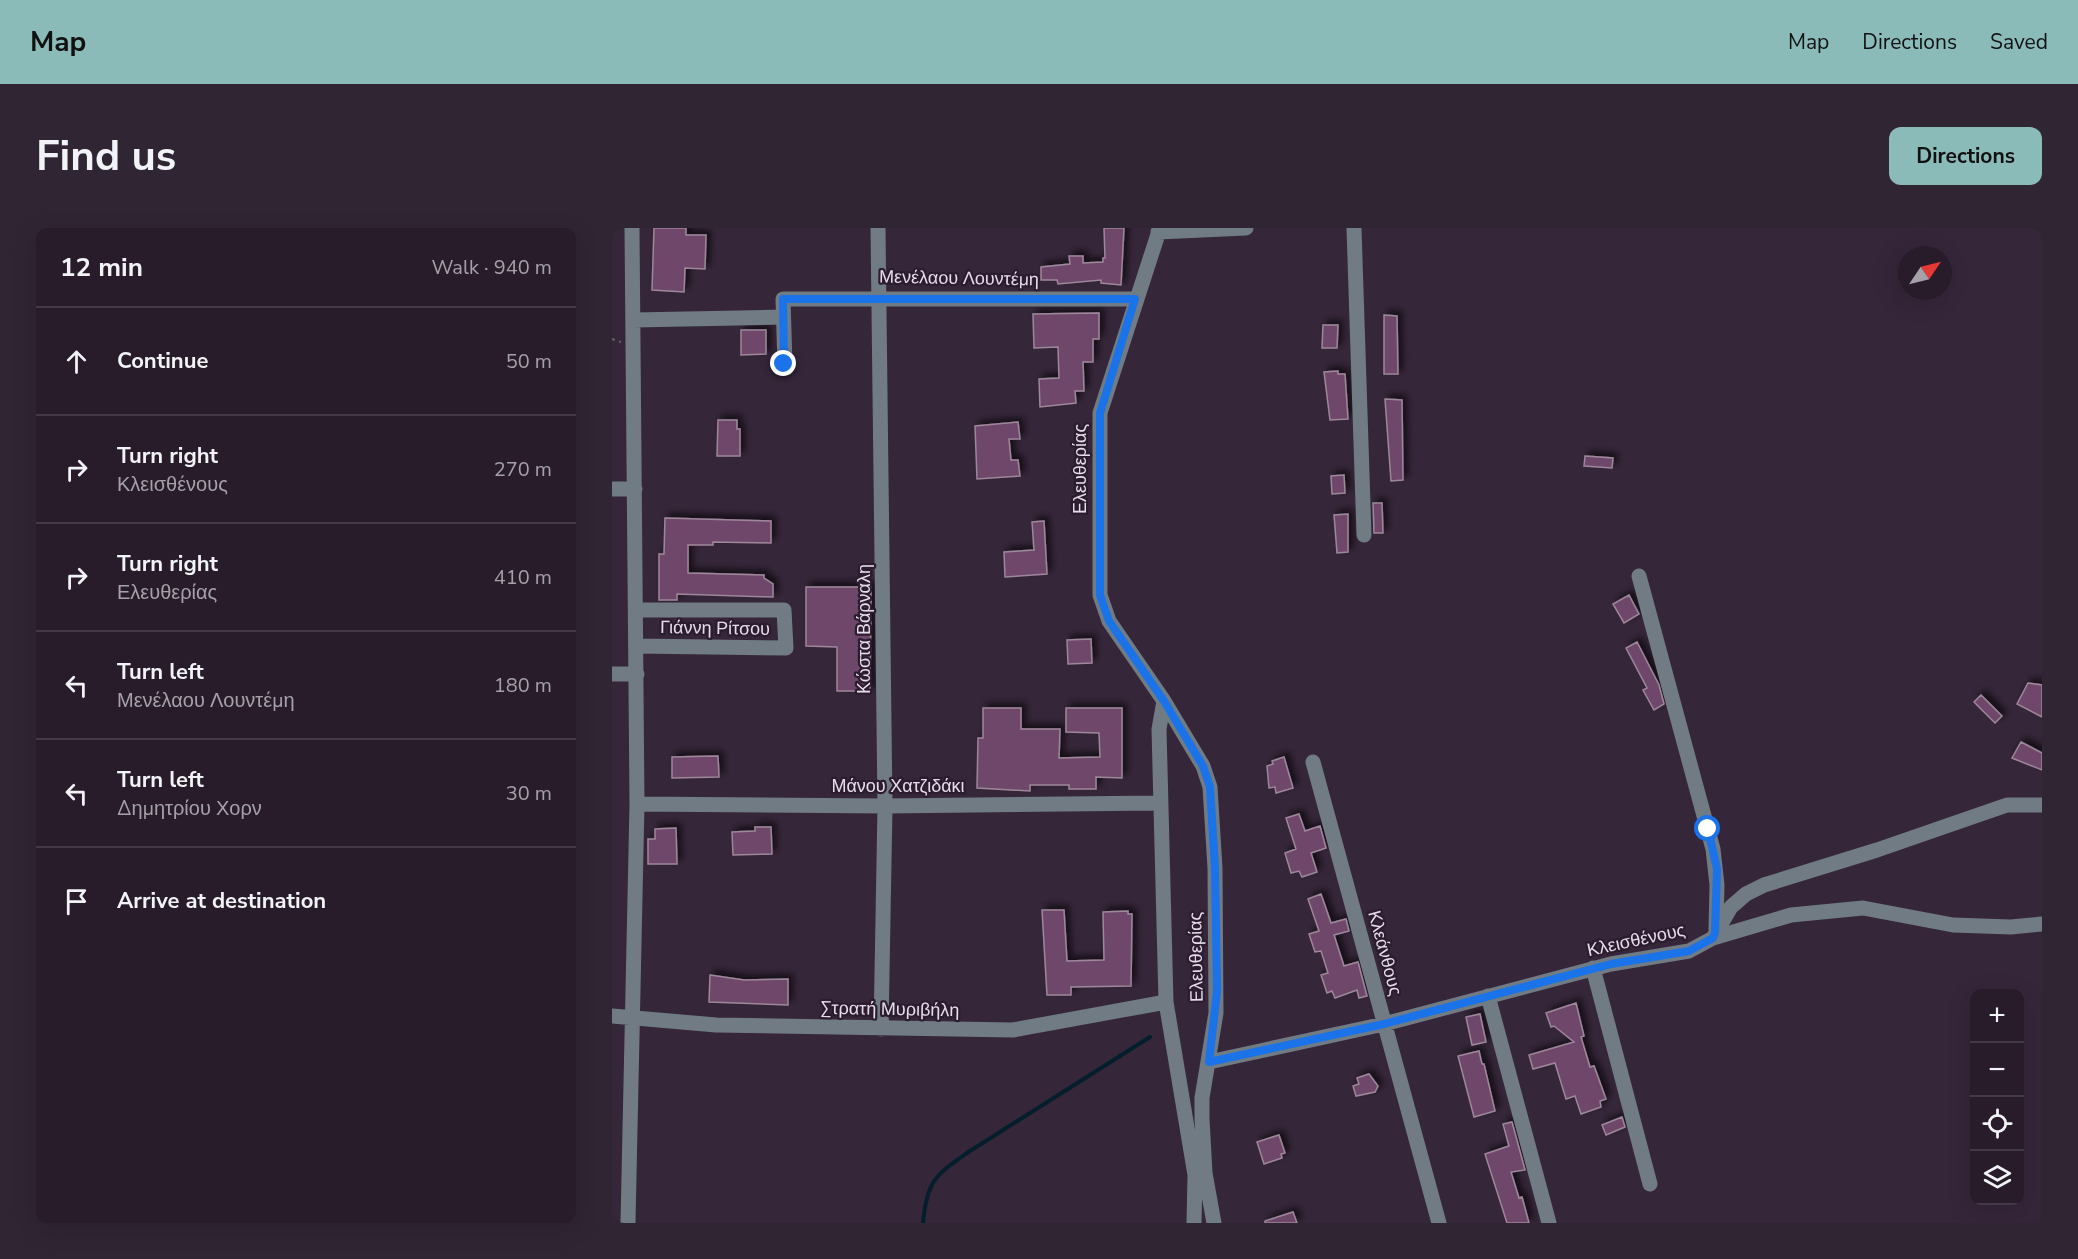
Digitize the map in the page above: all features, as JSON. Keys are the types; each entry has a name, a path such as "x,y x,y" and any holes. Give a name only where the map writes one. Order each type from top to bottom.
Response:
{"street":[{"path":"628,1223 637,804 632,228"},
{"name":"Κώστα Βάρναλη","path":"878,228 885,806 881,1029"},
{"path":"1159,230 1246,228"},
{"path":"1354,228 1364,535"},
{"name":"Ελευθερίας","path":"1159,230 1100,413 1100,595 1109,621 1164,701 1203,766 1210,787 1215,868 1217,991 1209,1062 1202,1098 1202,1119 1205,1173 1214,1223"},
{"name":"Μενέλαου Λουντέμη","path":"783,317 783,299 878,297 1135,299"},
{"path":"633,320 783,317 784,364"},
{"path":"612,489 635,489"},
{"path":"1639,576 1717,869 1714,935 1791,915 1863,908 1953,925 2011,927 2042,924"},
{"name":"Γιάννη Ρίτσου","path":"636,610 784,610 786,648 637,646"},
{"path":"612,674 637,674"},
{"name":"Ελευθερίας","path":"1164,701 1159,729 1166,1002 1195,1175 1194,1223"},
{"name":"Κλεάνθους","path":"1313,762 1439,1223"},
{"name":"Μάνου Χατζιδάκι","path":"637,804 885,806 1160,803"},
{"name":"Κλεισθένους","path":"1209,1062 1383,1018 1488,996 1593,968 1689,951 1714,935 1722,919 1739,899 1774,881 1877,850 2007,805 2042,805"},
{"path":"1593,968 1650,1184"},
{"path":"1488,996 1549,1223"},
{"name":"Στρατή Μυριβήλη","path":"612,1016 716,1025 1013,1030 1166,1002"}],"building":[{"path":"654,228 686,228 686,235 706,235 705,269 685,268 684,292 652,290"},
{"path":"1104,228 1124,228 1121,285 1101,283 1101,280 1058,284 1057,280 1041,280 1041,267 1070,264 1069,256 1083,256 1083,263 1103,262 1105,258"},
{"path":"1099,313 1099,339 1093,339 1093,362 1083,362 1084,391 1075,391 1076,403 1040,407 1039,379 1059,378 1058,347 1034,348 1033,314"},
{"path":"1384,315 1397,316 1398,374 1384,374"},
{"path":"1323,325 1338,325 1337,348 1322,348"},
{"path":"741,330 766,330 766,354 741,355"},
{"path":"1338,371 1338,374 1345,374 1348,419 1330,420 1324,372"},
{"path":"1385,399 1402,400 1403,480 1391,481"},
{"path":"718,420 737,420 737,429 740,429 740,456 717,456"},
{"path":"1018,422 1020,439 1009,439 1011,460 1018,460 1020,476 977,479 975,426"},
{"path":"1585,456 1613,458 1612,468 1584,466"},
{"path":"1344,475 1345,493 1332,494 1331,476"},
{"path":"1373,503 1382,503 1383,533 1374,533"},
{"path":"1348,514 1348,552 1337,553 1334,515"},
{"path":"665,518 771,521 771,543 713,542 713,545 688,545 688,573 764,575 764,578 773,584 773,597 677,594 677,600 659,600 659,554 664,554"},
{"path":"1044,521 1047,574 1005,577 1004,552 1034,550 1032,522"},
{"path":"806,587 871,587 870,691 837,691 837,647 806,646"},
{"path":"1629,595 1639,614 1624,623 1613,604"},
{"path":"1091,639 1092,663 1068,664 1067,640"},
{"path":"1637,642 1659,685 1664,704 1654,710 1643,690 1647,688 1626,648"},
{"path":"2028,683 2042,685 2042,717 2017,704"},
{"path":"1981,695 2002,716 1995,723 1974,702"},
{"path":"983,708 1021,708 1021,729 1060,729 1059,758 1100,757 1099,733 1066,732 1066,708 1122,708 1122,778 1096,777 1096,789 1069,789 1069,785 1030,785 1030,791 977,788 978,738 983,738"},
{"path":"2021,742 2042,753 2042,770 2012,758"},
{"path":"718,756 719,777 672,778 672,757"},
{"path":"1284,757 1293,788 1276,793 1275,787 1269,788 1267,766 1273,764 1272,761"},
{"path":"1299,814 1305,831 1320,826 1326,848 1311,853 1317,872 1302,877 1299,871 1291,873 1285,853 1296,849 1286,818"},
{"path":"755,827 771,827 772,854 733,855 732,832 755,831"},
{"path":"676,828 677,864 648,864 648,839 655,839 655,829"},
{"path":"1321,894 1331,923 1346,919 1349,931 1334,935 1344,966 1358,962 1367,996 1359,998 1357,990 1335,998 1332,991 1327,993 1321,975 1328,973 1321,951 1315,952 1309,934 1319,931 1308,899"},
{"path":"1042,910 1064,910 1067,961 1104,960 1103,912 1128,911 1128,914 1132,914 1131,986 1071,987 1071,995 1047,995"},
{"path":"710,975 744,980 788,979 788,1005 709,1002"},
{"path":"1576,1003 1584,1036 1581,1037 1590,1067 1594,1066 1606,1099 1600,1101 1601,1107 1581,1114 1575,1096 1566,1099 1555,1063 1533,1069 1529,1055 1574,1042 1554,1026 1551,1027 1546,1013"},
{"path":"1480,1014 1486,1042 1472,1045 1466,1017"},
{"path":"1479,1051 1495,1111 1474,1117 1458,1056"},
{"path":"1369,1074 1378,1086 1375,1092 1356,1096 1353,1086 1359,1084 1357,1078"},
{"path":"1622,1117 1625,1127 1606,1135 1602,1125"},
{"path":"1512,1122 1525,1170 1511,1172 1519,1198 1522,1197 1529,1223 1507,1223 1485,1154 1509,1146 1503,1124"},
{"path":"1279,1135 1285,1153 1281,1154 1282,1158 1264,1164 1257,1142"},
{"path":"1293,1212 1297,1223 1265,1223 1265,1221"}],"waterway":[{"path":"923,1223 931,1187 949,1166 1150,1037"}],"route":[{"path":"784,364 783,299 878,297 1135,299 1102,400 1099,419 1100,595 1109,621 1164,701 1208,778 1215,868 1217,991 1215,1029 1209,1062 1384,1024 1611,964 1689,951 1713,938 1715,932 1717,869 1708,829"}]}
